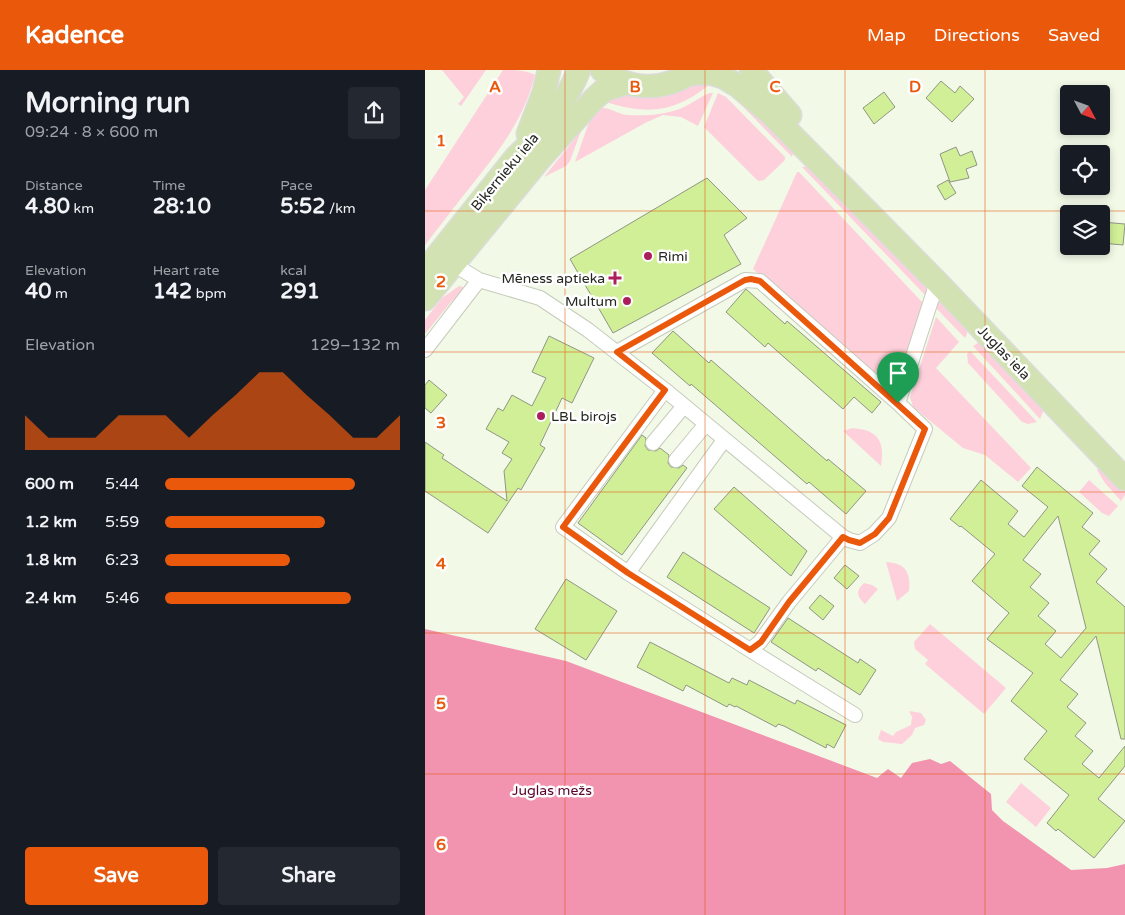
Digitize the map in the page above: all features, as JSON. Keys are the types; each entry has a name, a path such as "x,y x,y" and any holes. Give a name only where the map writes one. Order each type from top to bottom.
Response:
{"main road":[{"path":"515,156 529,133 539,108 549,70"},
{"name":"Biķernieku iela","path":"425,299 446,259 515,156 529,145 550,118 566,95 579,70"},
{"name":"Juglas iela","path":"737,70 752,83 772,94"},
{"name":"Juglas iela","path":"751,70 863,194 883,226"},
{"path":"612,76 646,86 659,86 672,83 692,72"},
{"name":"Juglas iela","path":"692,72 709,73 723,77 738,86 771,114 883,226 1125,479"},
{"name":"Biķernieku iela","path":"425,271 446,259 604,90 612,76"}],"street":[{"path":"446,259 479,280 539,298 617,352 843,537 860,543 875,534 889,518 925,429 760,281 745,280 617,352"},
{"path":"425,350 479,280"},
{"path":"898,403 937,282"},
{"path":"665,390 563,527 628,573 855,715"},
{"path":"653,443 684,406"},
{"path":"676,460 706,424"},
{"path":"628,573 724,440"},
{"path":"750,650 761,642 789,602 843,537"}],"shaded area":[{"path":"442,70 486,70 461,106 458,104 464,97"},
{"path":"503,70 524,71 535,75 525,105 511,131 494,156 425,245 425,190"},
{"path":"715,80 687,100 660,109 632,108 599,100 621,92 637,97 655,97 676,93 696,83"},
{"path":"723,86 795,147 792,157"},
{"path":"709,93 713,93 698,126 681,117 663,115 575,162 589,122 601,108 627,115 662,114 682,108"},
{"path":"718,93 726,97 785,157 785,160 764,180 759,181 756,179 704,127"},
{"path":"581,131 570,161 566,166 544,177"},
{"path":"810,166 925,282 928,289 926,296 802,167"},
{"path":"797,172 923,303 894,389 891,389 753,269"},
{"path":"459,286 463,287 463,290 425,334 425,320 442,298"},
{"path":"941,300 967,326 965,338 934,306"},
{"path":"936,317 959,342 936,368 1031,468 1018,482 985,455 963,448 913,407 910,397"},
{"path":"981,341 1044,409 1040,419 973,346"},
{"path":"970,351 1037,422 1028,424 1022,422 968,363 967,354"},
{"path":"852,428 868,431 878,438 882,449 881,466 843,431"},
{"path":"1099,467 1125,490 1125,495 1121,501 1105,483 1097,470"},
{"path":"1089,480 1118,506 1109,516 1102,513 1079,492"},
{"path":"886,562 898,564 908,574 909,591 897,601"},
{"path":"864,583 878,589 865,604 858,594 859,589"},
{"path":"930,624 1006,688 984,714 925,664 928,660 915,649 914,642"},
{"path":"909,711 921,713 926,720 924,725 915,728 912,735 902,744 883,742 878,739 881,730 893,736 896,732 911,725 912,717"},
{"path":"1021,783 1051,808 1036,827 1006,802"}],"green space":[{"name":"Juglas mežs","path":"425,629 566,661 877,778 888,769 901,778 912,763 930,759 941,764 950,761 991,794 992,810 1003,821 1071,870 1107,868 1125,864 1125,915 425,915"}],"building":[{"path":"941,81 955,93 960,86 974,99 952,122 926,98"},
{"path":"884,92 895,107 874,124 863,108"},
{"path":"956,147 960,156 972,151 977,165 966,169 969,178 950,182 940,154"},
{"path":"707,178 747,218 724,235 741,264 613,333 570,259"},
{"path":"948,180 956,193 945,200 937,186"},
{"path":"1110,223 1125,224 1123,245 1110,244"},
{"path":"746,289 785,324 787,321 881,402 872,413 854,397 843,409 768,343 765,347 726,312"},
{"path":"673,331 709,363 711,360 827,461 828,459 866,491 846,514 809,482 807,484 652,353"},
{"path":"549,336 594,358 572,403 562,398 540,445 545,448 521,490 518,488 488,533 425,491 425,442 444,455 442,458 507,501 504,471 512,459 502,453 509,442 486,429 498,408 503,411 512,395 532,406 546,378 532,372"},
{"path":"429,380 447,395 431,413 425,408 425,385"},
{"path":"642,435 646,438 645,446 648,450 656,451 660,448 669,455 668,463 671,467 679,468 683,465 687,468 622,555 578,523"},
{"path":"1037,467 1093,513 1082,527 1100,541 1089,554 1107,569 1096,582 1125,607 1125,739 1121,739 1096,636 1060,680 1078,694 1067,707 1086,723 1075,736 1093,751 1082,764 1099,778 1125,746 1125,766 1098,799 1125,821 1094,858 1058,829 1056,831 1047,823 1069,795 1024,759 1047,731 1011,701 1033,673 987,639 1009,613 972,581 995,554 950,519 981,480 1018,511 1008,524 1024,537 1048,507 1022,486","holes":["1058,516 1086,628 1061,658 1045,644 1056,631 1038,616 1049,603 1030,587 1041,574 1023,560"]},
{"path":"734,487 807,551 791,576 714,509"},
{"path":"683,552 770,608 754,633 667,577"},
{"path":"845,565 859,576 847,589 834,578"},
{"path":"566,579 617,611 586,660 535,629"},
{"path":"820,595 834,606 823,620 809,608"},
{"path":"788,618 858,663 860,659 876,670 860,695 818,668 816,671 771,642"},
{"path":"650,642 729,683 732,678 747,685 749,680 795,704 797,700 846,725 834,748 827,744 826,748 784,726 778,724 776,727 736,706 729,704 727,707 686,685 683,691 637,667"}],"place":[{"name":"Rimi","path":"648,256"},
{"name":"Mēness aptieka","path":"615,278"},
{"name":"Multum","path":"627,301"},
{"name":"LBL birojs","path":"541,416"}],"route":[{"path":"745,280 760,281 898,403 925,429 889,518 875,534 860,543 843,537 789,602 761,642 750,650 628,573 563,527 665,390 617,352 745,280"}]}
